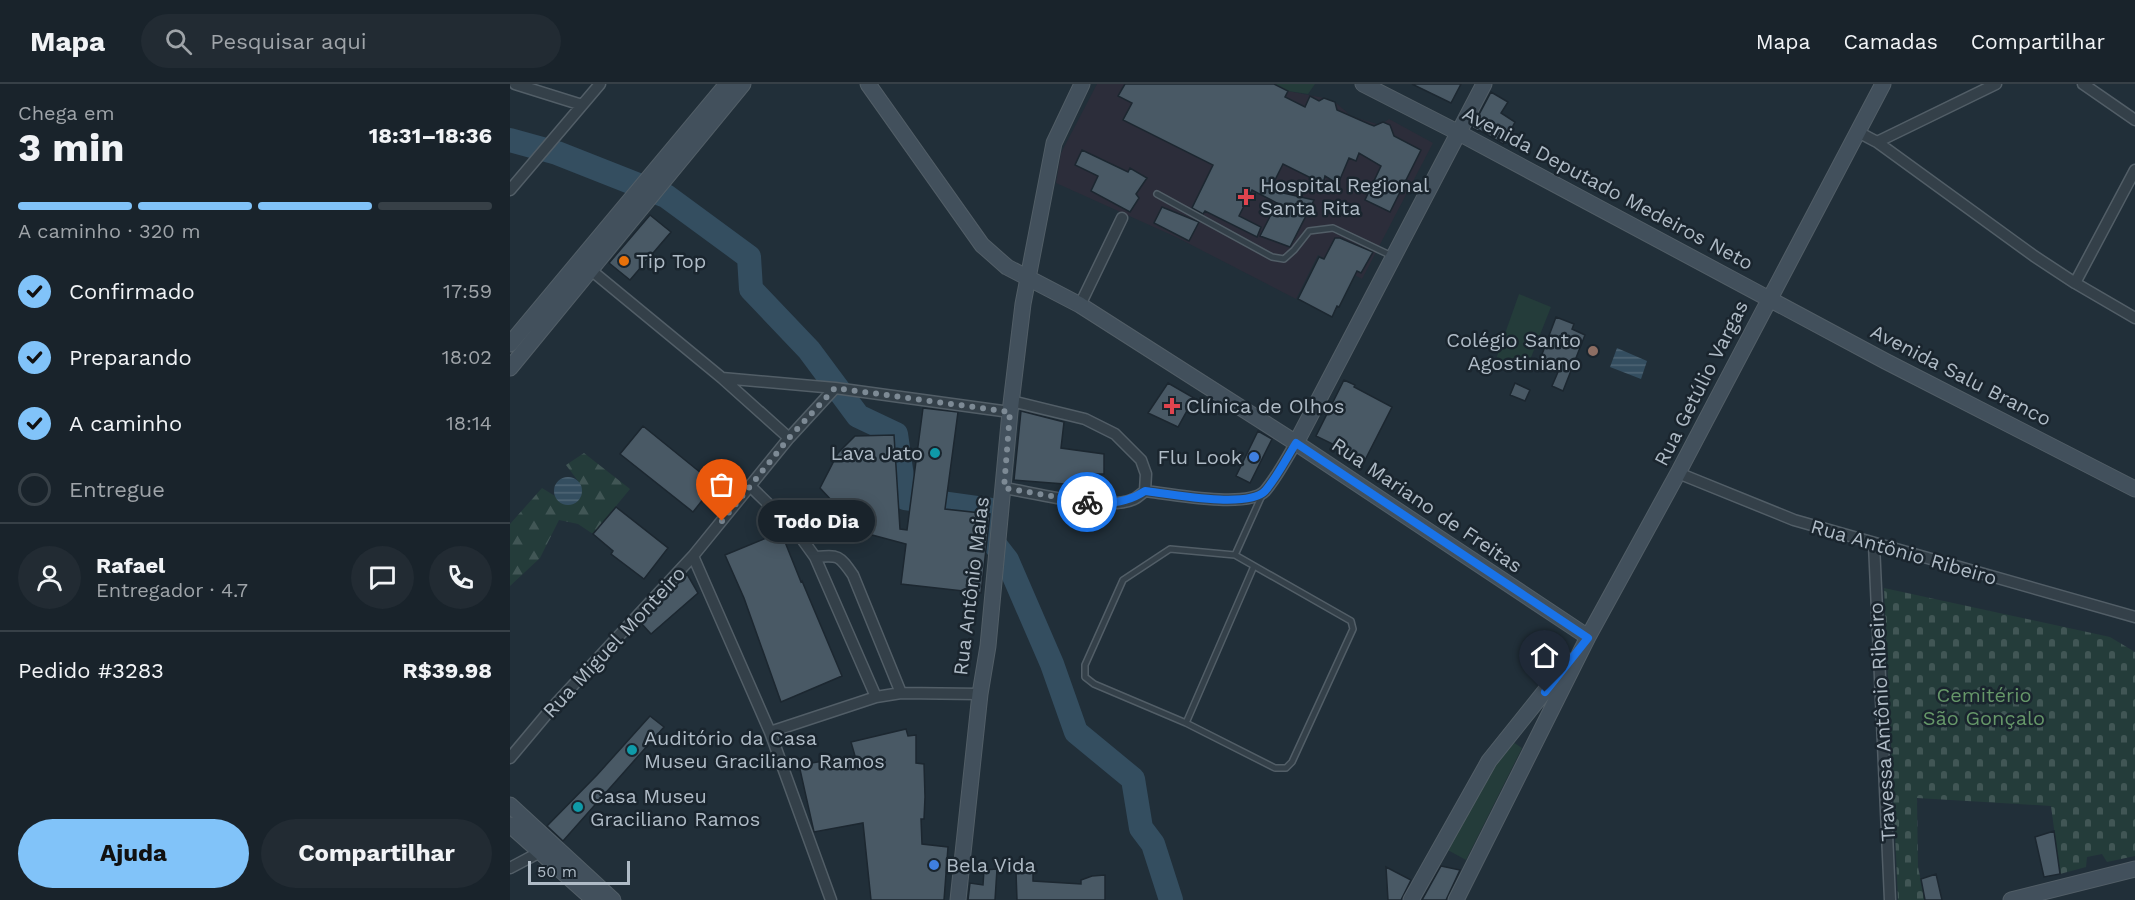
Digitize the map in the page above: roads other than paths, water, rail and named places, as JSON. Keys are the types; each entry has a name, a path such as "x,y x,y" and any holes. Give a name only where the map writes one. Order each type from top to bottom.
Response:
{"street":[{"path":"515,84 582,105"},
{"path":"510,190 600,84"},
{"path":"652,186 727,84"},
{"path":"510,368 586,266 652,186 743,84"},
{"name":"Rua Antônio Maias","path":"958,900 980,694 988,646 1010,406 1028,277 1054,143 1082,84"},
{"name":"Avenida Deputado Medeiros Neto","path":"1363,84 1769,297"},
{"path":"1004,488 1104,503 1133,499 1145,491 1226,500 1255,497 1264,492 1296,443 1484,84"},
{"name":"Rua Getúlio Vargas","path":"1456,900 1588,638 1678,473 1883,84"},
{"path":"1877,142 1996,84"},
{"path":"2083,84 2135,120"},
{"name":"Rua Mariano de Freitas","path":"874,87 982,245 1007,267 1080,305 1296,443 1588,638"},
{"path":"1858,132 1877,142 2074,283 2135,318"},
{"path":"2074,283 2135,170"},
{"path":"1080,305 1122,218"},
{"path":"510,344 586,266"},
{"path":"586,266 722,378 789,438"},
{"name":"Avenida Salu Branco","path":"1769,297 1885,360 2135,489"},
{"path":"722,378 1010,406 1085,419 1115,434 1141,460 1146,474 1145,491"},
{"name":"Rua Miguel Monteiro","path":"510,758 551,709 693,556 789,438 839,389"},
{"name":"Rua Antônio Ribeiro","path":"1678,473 1794,520 2135,617"},
{"path":"751,487 796,532 815,557 876,697"},
{"name":"Travessa Antônio Ribeiro","path":"1874,544 1890,900"},
{"path":"815,557 835,555 841,558 853,575 901,693"},
{"path":"693,556 770,732 831,900"},
{"name":"Rua Getúlio Vargas","path":"1411,900 1489,761 1588,638"},
{"path":"770,732 876,697 901,693 980,694"},
{"path":"1515,728 1536,741"},
{"path":"510,805 594,900"},
{"path":"510,825 546,848 613,900"},
{"path":"510,868 546,848"},
{"path":"2012,900 2135,869"}],"lane":[{"path":"1156,194 1272,257 1284,258 1294,250 1309,231 1333,228 1394,257"},
{"path":"1235,555 1264,492"},
{"path":"1170,549 1235,555 1342,615 1351,621 1353,629 1292,762 1286,768 1275,768 1186,723 1094,684 1085,677 1086,665 1124,580 1170,549"},
{"path":"1186,723 1254,566"}],"waterway":[{"path":"510,140 557,153 666,196 749,257 751,289 809,350 858,416 896,434 905,498 991,510 993,542 1007,560 1052,664 1076,732 1133,779 1141,828 1153,844 1171,900"}],"place":[{"name":"Hospital Regional Santa Rita","path":"1246,197"},
{"name":"Tip Top","path":"624,261"},
{"name":"Colégio Santo Agostiniano","path":"1593,351"},
{"name":"Clínica de Olhos","path":"1172,406"},
{"name":"Lava Jato","path":"935,453"},
{"name":"Flu Look","path":"1254,457"},
{"name":"Todo Dia","path":"722,521"},
{"name":"Auditório da Casa Museu Graciliano Ramos","path":"632,750"},
{"name":"Casa Museu Graciliano Ramos","path":"578,807"},
{"name":"Bela Vida","path":"934,865"}],"park label":[{"name":"Cemitério São Gonçalo","path":"1984,706"}]}
